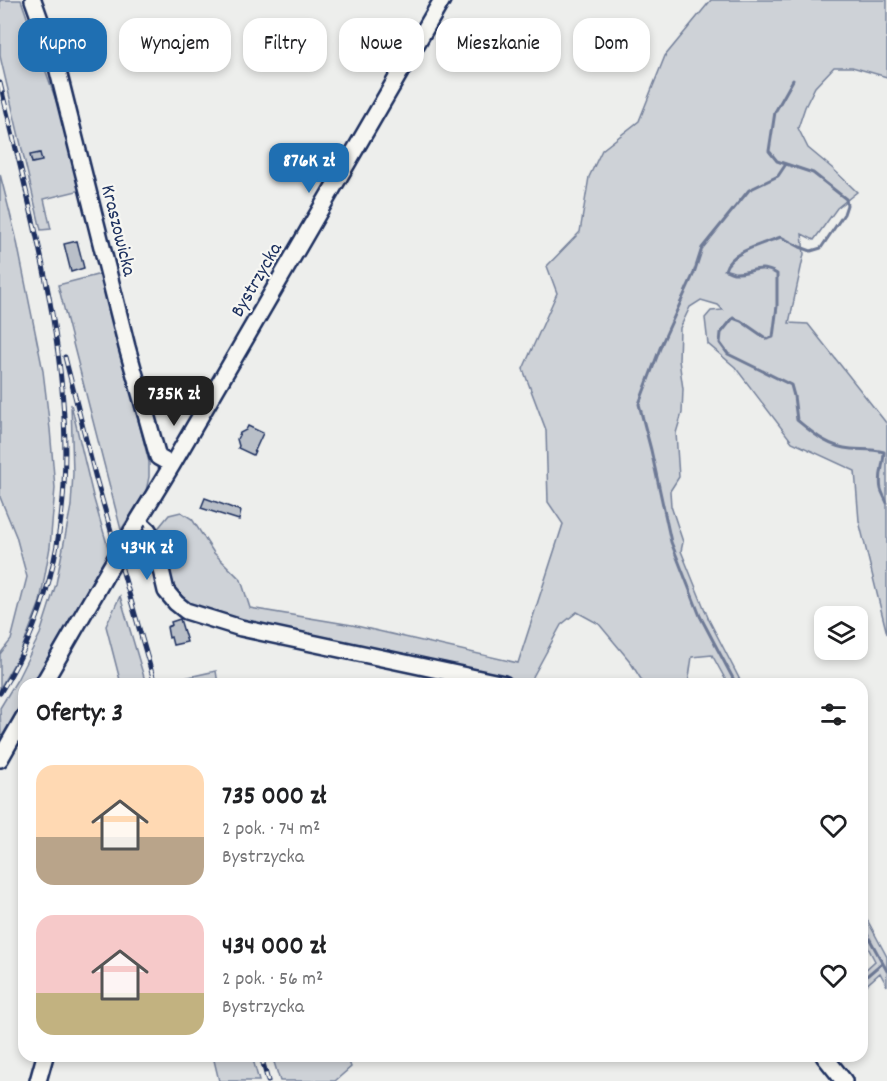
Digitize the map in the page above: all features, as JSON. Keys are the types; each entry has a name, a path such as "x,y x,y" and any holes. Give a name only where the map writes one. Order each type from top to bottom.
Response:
{"street":[{"name":"Kraszowicka","path":"33,0 57,67 127,347 158,457 172,465"},
{"name":"Bystrzycka","path":"47,678 442,0"},
{"path":"138,521 148,530 154,540 166,591 186,611 262,633 476,678"},
{"path":"0,759 18,728"},
{"path":"38,1081 43,1062"},
{"path":"829,1062 844,1081"}],"shaded area":[{"path":"0,0 21,0 27,18 18,18 18,72 46,72 60,112 81,190 44,199 51,229 41,230 0,56"},
{"path":"711,0 887,0 887,77 852,67 834,67 815,87 798,128 808,148 857,192 837,208 814,240 802,234 804,254 789,323 808,324 887,424 887,634 859,521 855,471 792,442 735,367 708,344 705,318 711,311 723,310 718,305 701,300 690,307 680,328 679,360 683,389 682,413 676,433 679,477 670,491 671,506 683,542 681,551 709,620 739,678 725,678 712,655 692,657 689,678 640,678 629,660 599,624 577,612 561,625 532,678 505,678 215,617 189,605 171,581 156,531 169,515 181,512 192,519 214,553 241,580 250,608 352,625 518,663 563,524 548,502 546,430 523,369 557,293 547,266 580,232 589,177 602,150 639,121 665,56"},
{"path":"0,174 16,237 43,371 55,488 50,547 40,602 21,651 0,688 0,654 11,640 27,577 16,536 0,497"},
{"path":"101,274 149,462 146,491 121,530 58,285"},
{"path":"71,404 109,551 36,678 18,678 40,634 56,584 71,506 73,473"},
{"path":"120,596 144,678 119,678 106,626"},
{"path":"216,671 217,678 184,678"},
{"path":"18,678 18,709 1,738 0,708"},
{"path":"868,921 887,957 887,986 880,973 868,984 868,967 875,961 868,948"},
{"path":"214,1062 254,1062 259,1081 219,1081"},
{"path":"274,1062 349,1062 351,1067 335,1081 280,1081"}],"building":[{"path":"40,153 42,161 32,163 30,155"},
{"path":"77,241 84,268 71,272 64,244"},
{"path":"248,426 263,433 253,455 238,448 237,439"},
{"path":"205,498 241,511 239,520 201,508"},
{"path":"180,619 187,642 173,645 167,627 172,625 171,622"}],"waterway":[{"path":"793,80 775,112 769,151 777,161 813,173 846,199 847,205 844,214 821,248 811,251 781,237 748,249 733,258 725,270 740,273 765,269 777,274 777,306 773,337 767,339 733,318 721,333 720,343 728,354 791,385 797,420 822,439 843,448 884,452 880,484 887,503"},
{"path":"733,678 700,616 671,542 639,404 662,343 694,273 702,248 749,190 778,176 786,164"},
{"path":"868,936 887,971"},
{"path":"868,975 882,963"}],"railway":[{"path":"0,83 37,236 52,314 62,392 65,469 57,546 36,621 0,693"},
{"path":"65,357 95,475 153,678"},
{"path":"263,1062 268,1081"}]}
